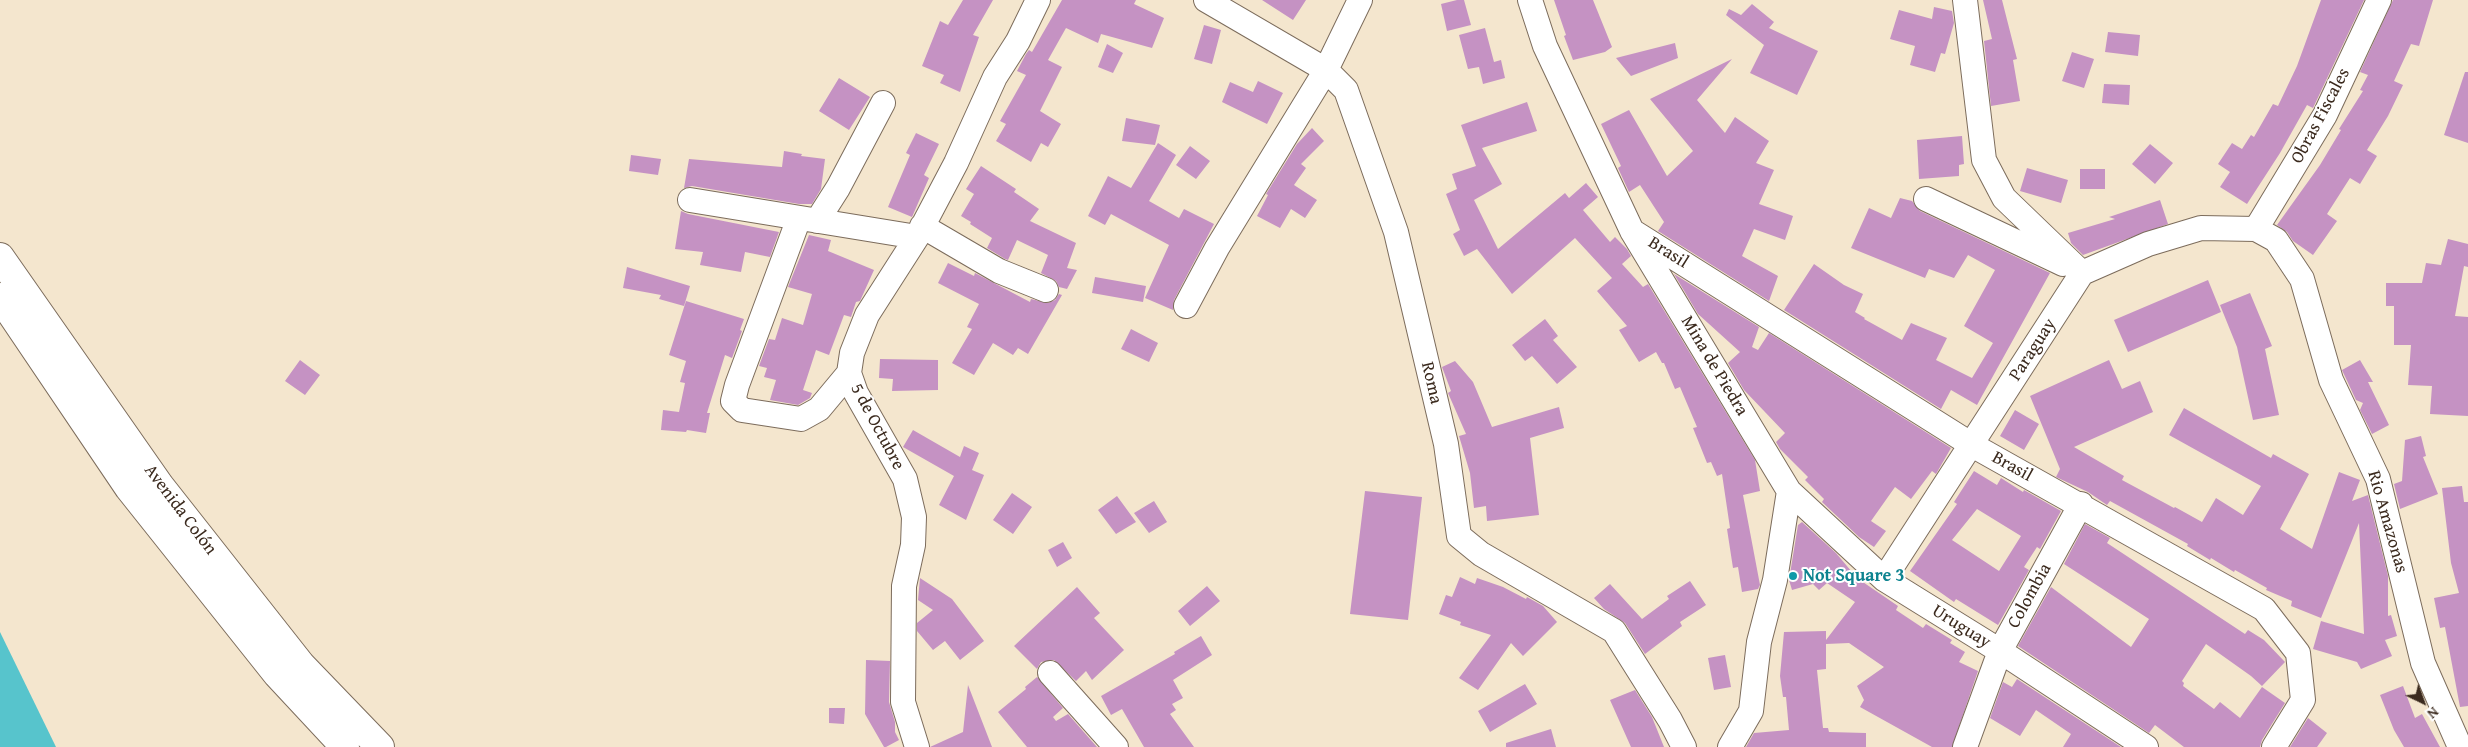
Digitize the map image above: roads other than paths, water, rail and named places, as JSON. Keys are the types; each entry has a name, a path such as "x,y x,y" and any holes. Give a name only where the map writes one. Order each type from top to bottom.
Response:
{"main road":[{"name":"Avenida Colón","path":"0,257 160,486 301,665 380,747"},
{"name":"Avenida Colón","path":"0,297 129,488 277,674 345,747"}],"street":[{"name":"5 de Octubre","path":"917,747 903,702 904,586 913,545 914,517 905,479 856,393 849,373 852,353 867,314 919,231 956,164 995,76 1018,41 1038,0"},
{"name":"Roma","path":"1206,0 1326,70 1346,90 1396,232 1446,444 1459,536 1481,554 1614,631 1670,720 1684,747"},
{"path":"1186,306 1217,248 1326,70 1360,0"},
{"name":"Mina de Piedra","path":"1530,0 1545,46 1632,231 1789,491"},
{"path":"1965,0 1984,160 2004,198 2082,273"},
{"name":"Obras Fiscales","path":"2256,229 2325,116 2379,0"},
{"path":"849,373 819,409 801,419 742,410 733,401 737,385 808,219 838,188 883,103"},
{"path":"1926,198 2082,273 2148,244 2201,228 2256,229"},
{"path":"690,200 808,219 919,231 999,271 1046,290"},
{"name":"Rio Amazonas","path":"2256,229 2276,240 2302,280 2331,380 2378,479 2423,663 2460,747"},
{"name":"Brasil","path":"1632,231 1972,444 2264,609 2298,653 2303,700 2274,747"},
{"name":"Paraguay","path":"1884,579 2082,273"},
{"path":"1730,747 1751,711 1759,642 1775,580 1789,491"},
{"name":"Uruguay","path":"1789,491 1884,579 2000,651 2146,747"},
{"name":"Colombia","path":"1965,747 2000,651 2081,504"},
{"path":"1050,673 1116,747"}],"water":[{"path":"0,632 56,747 0,747"}],"place":[{"name":"Not Square 3","path":"1793,576"}]}
